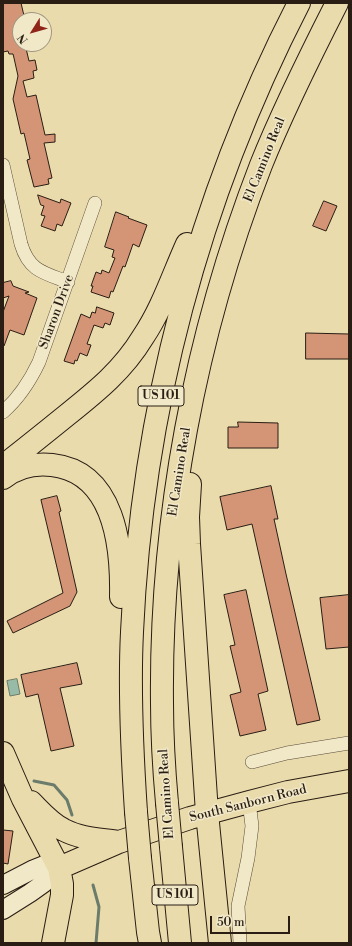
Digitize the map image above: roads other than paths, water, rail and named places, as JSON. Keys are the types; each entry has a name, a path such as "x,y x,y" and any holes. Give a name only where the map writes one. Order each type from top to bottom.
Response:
{"highway":[{"name":"US 101","path":"149,939 136,812 130,702 136,563 144,493 156,422 170,354 186,288 207,219 231,153 258,86 299,3"},
{"name":"El Camino Real","path":"180,943 166,803 162,702 163,635 167,567 175,497 186,429 200,361 217,296 237,230 262,164 289,100 337,3"},
{"path":"3,466 97,391 113,376 143,339 155,318 195,225 231,153"},
{"path":"217,296 196,426 188,516 207,813 220,943"},
{"path":"3,478 15,470 40,464 59,466 68,468 83,476 102,496 110,512 120,556 121,627 130,702"},
{"path":"3,753 18,790 58,868 62,884 62,895 53,943"},
{"name":"South Sanborn Road","path":"58,868 119,842 190,818 249,802 349,780"},
{"path":"18,790 44,816 63,830 74,834 119,842"}],"main road":[{"name":"South Sanborn Road","path":"3,886 34,869 44,866 58,868"},
{"name":"South Sanborn Road","path":"3,910 44,883 58,868"}],"street":[{"path":"3,165 24,254 31,264 40,271 68,282"},
{"name":"Sharon Drive","path":"3,412 18,397 26,386 39,362 95,203"},
{"path":"252,762 287,753 349,743"},
{"path":"240,943 238,906 248,858 252,826 249,802"}],"waterway":[{"path":"34,781 54,785 67,800 72,815"},
{"path":"93,885 99,907 96,943"}]}
